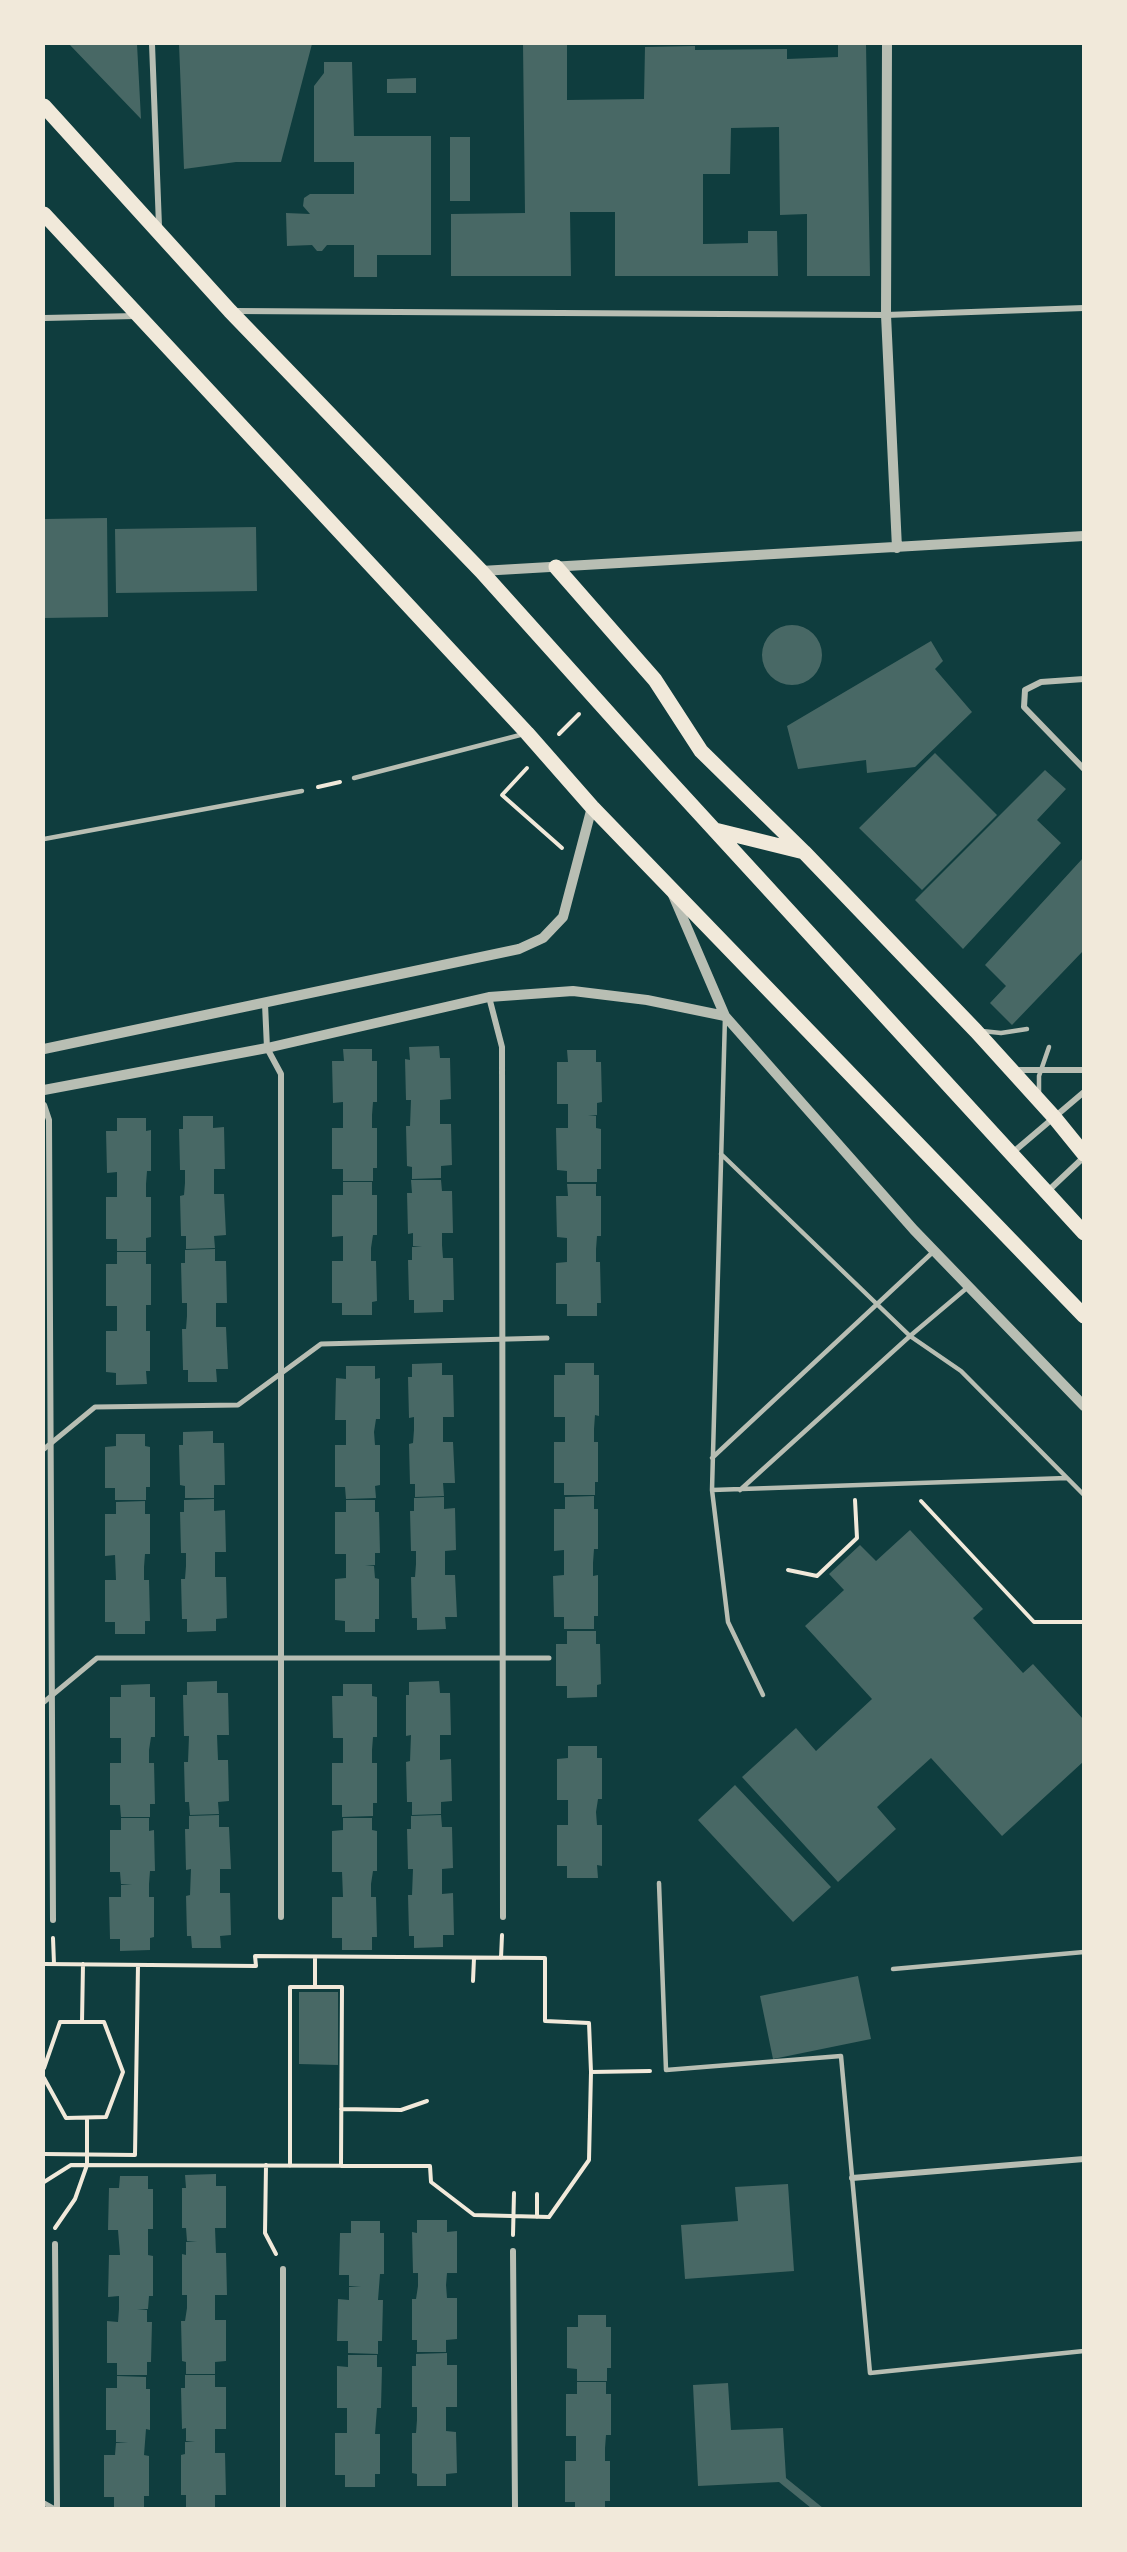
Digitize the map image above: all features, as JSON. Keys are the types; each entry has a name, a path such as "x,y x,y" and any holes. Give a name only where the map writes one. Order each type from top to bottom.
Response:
{"main road":[{"path":"44,106 230,311 481,571 714,830 1083,1233"},
{"path":"44,214 527,733 592,807 1083,1316"},
{"path":"556,567 655,680 701,751 804,852 975,1031 1054,1117 1083,1156"},
{"path":"714,830 804,852"}],"street":[{"path":"152,44 159,233"},
{"path":"886,44 886,315 897,549"},
{"path":"230,311 886,315 1083,308"},
{"path":"44,318 139,316"},
{"path":"481,571 897,549 1083,536"},
{"path":"1083,679 1041,682 1025,690 1024,706 1083,769"},
{"path":"44,1049 519,950 543,938 563,917 592,807"},
{"path":"671,889 725,1016 934,1251 1083,1406"},
{"path":"44,1090 267,1048 489,997 573,991 647,1000 725,1016"},
{"path":"489,997 502,1047 503,1917"},
{"path":"265,1004 267,1048 281,1074 281,1917"},
{"path":"1010,1070 1083,1070"},
{"path":"1011,1154 1083,1092"},
{"path":"44,1105 49,1120 53,1920"},
{"path":"1045,1193 1083,1156"},
{"path":"44,1449 94,1407 238,1405 321,1344 548,1338"},
{"path":"44,1702 97,1658 549,1658"},
{"path":"852,2178 1083,2159"},
{"path":"44,2503 55,2508 55,2244"},
{"path":"513,2251 515,2508"},
{"path":"283,2269 283,2508"}],"lane":[{"path":"354,778 527,733"},
{"path":"44,839 302,791"},
{"path":"725,1016 712,1490 728,1622 763,1695"},
{"path":"975,1031 1001,1033 1027,1029"},
{"path":"1039,1103 1041,1071 1049,1047"},
{"path":"721,1154 910,1336 961,1371 1083,1495"},
{"path":"712,1458 934,1251"},
{"path":"740,1490 910,1336 968,1287"},
{"path":"712,1490 1067,1478"},
{"path":"659,1883 666,2070 841,2056 870,2373 1083,2351"},
{"path":"893,1969 1083,1952"}],"path":[{"path":"557,736 580,711"},
{"path":"534,761 502,795 578,862"},
{"path":"302,791 354,778"},
{"path":"788,1570 817,1576 857,1538 855,1508"},
{"path":"935,1516 1034,1622 1083,1622"},
{"path":"53,1920 54,1964"},
{"path":"44,1964 256,1966 255,1956 545,1958 545,2021 590,2023 591,2073 589,2160 549,2217 474,2216 431,2182 430,2166 71,2165 44,2182"},
{"path":"315,1957 315,1987"},
{"path":"473,1981 474,1958"},
{"path":"82,2022 83,1964"},
{"path":"44,2154 135,2155 138,1965"},
{"path":"290,2166 290,1987 342,1988 341,2166"},
{"path":"44,2068 60,2022 104,2022 123,2072 106,2117 87,2119 66,2118 44,2078"},
{"path":"591,2073 666,2070"},
{"path":"341,2109 401,2110 427,2101"},
{"path":"55,2244 55,2225 75,2199 87,2165 87,2119"},
{"path":"266,2165 265,2233 283,2269"},
{"path":"513,2251 514,2193"},
{"path":"537,2194 537,2217"}],"building":[{"path":"69,44 137,44 141,119 92,68"},
{"path":"179,44 312,44 281,162 236,162 184,169"},
{"path":"523,44 567,44 567,100 644,99 645,47 695,46 695,50 787,49 787,59 838,57 838,44 866,44 870,276 807,276 807,214 780,215 779,127 731,128 730,174 703,174 703,244 748,243 748,231 777,231 778,276 615,276 615,212 570,212 571,276 451,276 451,214 525,213"},
{"path":"324,62 352,62 354,136 431,136 431,255 377,255 377,277 354,277 354,245 327,245 322,251 317,251 312,245 287,246 286,213 310,214 303,206 304,198 310,194 354,194 354,162 314,162 314,86 324,73"},
{"path":"416,78 416,93 387,93 387,79"},
{"path":"450,137 470,137 470,201 450,201"},
{"path":"107,518 108,617 44,618 44,519"},
{"path":"256,527 257,591 116,593 115,529"},
{"path":"792,625 813,634 822,655 813,676 792,685 771,676 762,655 771,634"},
{"path":"931,641 943,661 935,669 972,712 915,767 867,773 866,760 798,769 787,726"},
{"path":"935,753 997,815 922,890 859,828"},
{"path":"1045,770 1066,789 1037,820 1061,843 963,949 915,900"},
{"path":"1083,858 1083,951 1012,1025 990,1003 1006,986 985,965"},
{"path":"439,1046 440,1058 450,1058 451,1099 440,1100 440,1124 451,1124 452,1165 441,1166 441,1178 412,1179 412,1167 407,1166 406,1126 410,1126 411,1100 406,1100 405,1059 410,1060 409,1047"},
{"path":"343,1049 372,1049 372,1061 377,1061 377,1102 373,1102 372,1128 377,1128 377,1168 373,1168 373,1181 343,1181 343,1169 332,1169 332,1128 343,1128 343,1102 333,1103 332,1061 344,1061"},
{"path":"567,1050 596,1050 596,1062 601,1062 602,1102 597,1103 597,1115 588,1116 596,1116 596,1128 601,1129 601,1169 597,1169 597,1182 567,1182 567,1171 557,1170 556,1128 568,1128 568,1104 557,1104 557,1062 568,1062"},
{"path":"183,1116 213,1116 213,1128 224,1127 225,1169 214,1169 214,1194 224,1194 226,1235 214,1236 215,1248 186,1249 186,1236 181,1236 180,1196 184,1195 185,1170 180,1170 179,1129 183,1129"},
{"path":"117,1118 146,1118 146,1131 151,1130 151,1171 147,1171 146,1197 151,1197 151,1237 146,1238 146,1251 117,1251 117,1239 106,1239 106,1197 117,1197 117,1172 107,1173 106,1131 117,1131"},
{"path":"411,1180 441,1180 442,1191 452,1191 453,1233 442,1233 442,1245 443,1258 453,1258 454,1300 443,1300 443,1312 414,1313 414,1300 409,1300 408,1260 412,1260 412,1247 422,1247 413,1246 413,1233 408,1234 407,1193 412,1193"},
{"path":"343,1182 372,1182 372,1195 377,1195 377,1235 373,1235 371,1261 376,1261 377,1301 372,1302 372,1315 342,1315 342,1303 332,1303 332,1261 343,1261 343,1236 332,1237 332,1195 343,1195"},
{"path":"567,1184 596,1184 596,1196 601,1196 601,1236 597,1236 596,1262 600,1262 601,1303 597,1303 597,1316 567,1316 567,1304 556,1304 556,1263 567,1262 567,1238 557,1237 556,1196 568,1196"},
{"path":"215,1249 215,1261 226,1261 227,1303 216,1303 216,1327 226,1327 228,1369 216,1369 217,1382 188,1382 188,1370 183,1370 182,1329 186,1329 187,1303 182,1303 181,1263 185,1263 185,1250"},
{"path":"117,1252 146,1252 146,1264 151,1264 151,1305 146,1305 146,1331 150,1331 150,1371 146,1371 147,1384 116,1385 116,1373 106,1372 106,1331 117,1331 117,1306 106,1306 106,1264 117,1264"},
{"path":"442,1363 442,1375 453,1375 454,1417 443,1417 443,1442 453,1442 455,1483 443,1483 444,1496 415,1497 415,1484 410,1484 409,1444 413,1443 414,1417 409,1418 408,1377 412,1377 412,1364"},
{"path":"565,1363 594,1363 594,1375 599,1375 599,1416 595,1415 594,1429 594,1442 598,1442 598,1482 595,1482 595,1495 564,1495 564,1483 554,1483 554,1442 565,1442 565,1417 554,1417 554,1375 565,1375"},
{"path":"346,1366 375,1366 375,1379 380,1378 380,1419 376,1419 374,1432 375,1445 380,1445 380,1485 375,1486 376,1498 346,1499 345,1487 335,1487 335,1445 346,1445 346,1420 335,1420 336,1378 346,1379"},
{"path":"213,1431 213,1443 224,1443 225,1485 214,1485 214,1498 185,1498 185,1486 180,1485 179,1445 183,1445 183,1432"},
{"path":"116,1434 145,1434 145,1446 150,1447 150,1487 146,1487 146,1500 115,1500 115,1488 105,1488 105,1447 116,1446"},
{"path":"594,1496 594,1509 598,1509 598,1549 594,1549 593,1576 598,1575 598,1616 594,1616 594,1629 564,1629 564,1617 554,1617 553,1576 564,1575 564,1550 554,1551 554,1509 565,1509 565,1497"},
{"path":"444,1497 444,1509 455,1508 456,1550 445,1551 445,1575 455,1575 457,1617 445,1617 446,1629 417,1630 417,1618 412,1618 411,1577 415,1577 416,1551 411,1551 410,1511 414,1511 414,1498"},
{"path":"214,1499 214,1511 225,1510 226,1552 215,1552 215,1577 226,1577 227,1618 216,1619 216,1631 187,1632 187,1619 182,1619 181,1579 185,1579 186,1553 181,1553 180,1512 184,1512 184,1500"},
{"path":"346,1500 375,1500 375,1512 379,1512 380,1553 375,1553 375,1565 365,1566 374,1566 375,1578 379,1579 379,1619 375,1619 375,1632 345,1632 345,1621 335,1620 335,1579 346,1578 346,1554 335,1554 335,1512 346,1512"},
{"path":"145,1501 145,1514 150,1514 150,1554 145,1554 144,1580 149,1580 150,1621 145,1621 145,1634 115,1634 115,1622 105,1622 105,1580 116,1580 115,1555 105,1556 105,1514 116,1514 116,1502"},
{"path":"910,1530 983,1609 973,1618 1023,1673 1033,1664 1083,1719 1083,1762 1002,1836 931,1758 877,1807 896,1829 838,1882 742,1777 796,1728 816,1751 872,1699 805,1626 844,1590 829,1574 860,1545 876,1561"},
{"path":"567,1631 596,1631 596,1644 600,1644 601,1684 597,1685 597,1697 567,1698 567,1686 556,1686 556,1644 567,1644"},
{"path":"217,1681 217,1693 228,1693 229,1735 217,1735 218,1760 228,1760 229,1801 218,1802 219,1814 190,1815 189,1802 185,1802 184,1762 188,1762 189,1736 184,1736 183,1695 187,1695 187,1682"},
{"path":"439,1681 440,1693 450,1693 451,1735 440,1735 440,1760 451,1759 452,1801 441,1802 441,1814 412,1815 412,1802 407,1802 406,1762 410,1761 411,1735 406,1736 406,1695 409,1695 409,1682"},
{"path":"150,1684 150,1697 155,1697 155,1737 151,1737 149,1763 154,1763 155,1804 150,1804 150,1817 121,1817 120,1805 110,1805 110,1763 121,1763 121,1738 110,1738 110,1697 121,1697 121,1685"},
{"path":"343,1684 372,1684 372,1696 377,1697 377,1737 373,1737 372,1763 377,1763 377,1803 373,1803 373,1816 342,1817 342,1805 332,1805 332,1763 343,1763 343,1738 333,1738 332,1696 343,1696"},
{"path":"568,1746 597,1746 597,1758 602,1758 602,1799 598,1799 596,1812 597,1825 602,1825 602,1866 597,1865 598,1878 567,1878 567,1866 557,1866 557,1825 568,1825 568,1800 557,1800 557,1759 568,1758"},
{"path":"735,1785 831,1887 793,1922 698,1820"},
{"path":"219,1815 219,1827 229,1827 231,1869 220,1869 220,1893 230,1893 231,1935 220,1936 221,1948 192,1948 191,1936 187,1936 186,1896 190,1895 191,1869 186,1870 185,1829 189,1829 189,1816"},
{"path":"441,1815 442,1827 452,1827 453,1868 442,1869 442,1894 453,1893 454,1935 443,1935 443,1947 414,1948 414,1936 409,1936 408,1895 412,1895 413,1869 408,1869 407,1829 411,1829 411,1816"},
{"path":"121,1818 149,1818 149,1831 154,1830 155,1871 150,1871 149,1897 154,1897 154,1937 150,1938 150,1950 120,1951 120,1939 110,1939 109,1897 121,1897 121,1885 132,1885 121,1884 120,1872 110,1872 110,1830 121,1830"},
{"path":"343,1818 372,1818 372,1830 377,1831 377,1871 373,1871 371,1897 376,1897 377,1937 372,1937 372,1950 342,1950 342,1938 332,1938 332,1897 343,1897 342,1872 332,1872 332,1831 343,1830"},
{"path":"858,1976 871,2039 773,2059 760,1996"},
{"path":"299,1992 338,1992 338,2065 299,2064"},
{"path":"216,2174 216,2186 226,2186 226,2228 215,2228 216,2253 226,2253 227,2295 215,2295 215,2320 226,2320 226,2361 215,2362 215,2374 186,2374 186,2362 182,2361 181,2321 185,2321 187,2295 182,2295 182,2254 186,2255 186,2242 197,2241 187,2241 186,2228 182,2228 182,2188 186,2188 185,2175"},
{"path":"120,2176 148,2176 148,2189 153,2189 153,2229 148,2229 148,2255 153,2256 153,2296 149,2296 148,2309 137,2309 147,2310 147,2322 152,2322 151,2362 147,2362 147,2375 117,2375 117,2363 107,2363 107,2321 118,2322 119,2309 119,2296 108,2297 109,2255 120,2255 118,2230 108,2230 109,2188 119,2188"},
{"path":"788,2184 794,2271 685,2279 681,2225 738,2221 735,2187"},
{"path":"417,2220 447,2220 447,2232 457,2231 457,2273 447,2273 446,2285 447,2298 457,2298 457,2339 446,2340 446,2352 417,2352 417,2340 412,2340 412,2299 416,2299 418,2273 413,2273 412,2232 417,2233"},
{"path":"351,2221 380,2221 380,2233 384,2233 384,2274 380,2274 378,2300 383,2300 382,2341 378,2341 378,2354 348,2353 348,2341 337,2341 338,2299 349,2300 349,2287 361,2287 349,2286 349,2275 339,2275 340,2233 351,2233"},
{"path":"578,2315 606,2315 606,2327 611,2327 611,2368 607,2368 607,2381 577,2381 577,2369 567,2368 567,2327 578,2327"},
{"path":"447,2353 447,2365 457,2365 457,2407 446,2407 446,2431 456,2432 457,2473 446,2474 446,2486 417,2486 417,2474 412,2473 412,2433 416,2433 417,2407 412,2407 412,2366 416,2366 416,2354"},
{"path":"348,2355 377,2355 377,2367 382,2367 381,2408 377,2408 375,2434 380,2434 380,2474 375,2474 375,2487 345,2487 345,2475 335,2475 335,2433 347,2433 347,2408 337,2408 337,2366 348,2367"},
{"path":"185,2375 215,2375 215,2387 226,2387 226,2429 215,2429 215,2453 225,2453 226,2495 215,2495 215,2508 186,2508 186,2495 181,2495 181,2455 185,2454 185,2442 195,2442 186,2441 186,2428 182,2429 181,2388 185,2388"},
{"path":"117,2376 146,2377 146,2389 150,2389 150,2430 146,2429 144,2455 149,2456 149,2496 144,2496 144,2508 114,2508 114,2497 104,2497 104,2455 115,2455 116,2443 128,2443 116,2442 116,2430 106,2430 106,2388 117,2388"},
{"path":"577,2382 606,2382 606,2394 611,2394 611,2435 606,2435 605,2448 605,2461 610,2461 610,2501 605,2501 605,2508 575,2508 575,2502 565,2502 565,2461 576,2461 576,2436 566,2436 566,2394 577,2394"},
{"path":"728,2383 731,2430 783,2428 786,2478 823,2508 811,2508 779,2482 698,2486 693,2385"}]}
